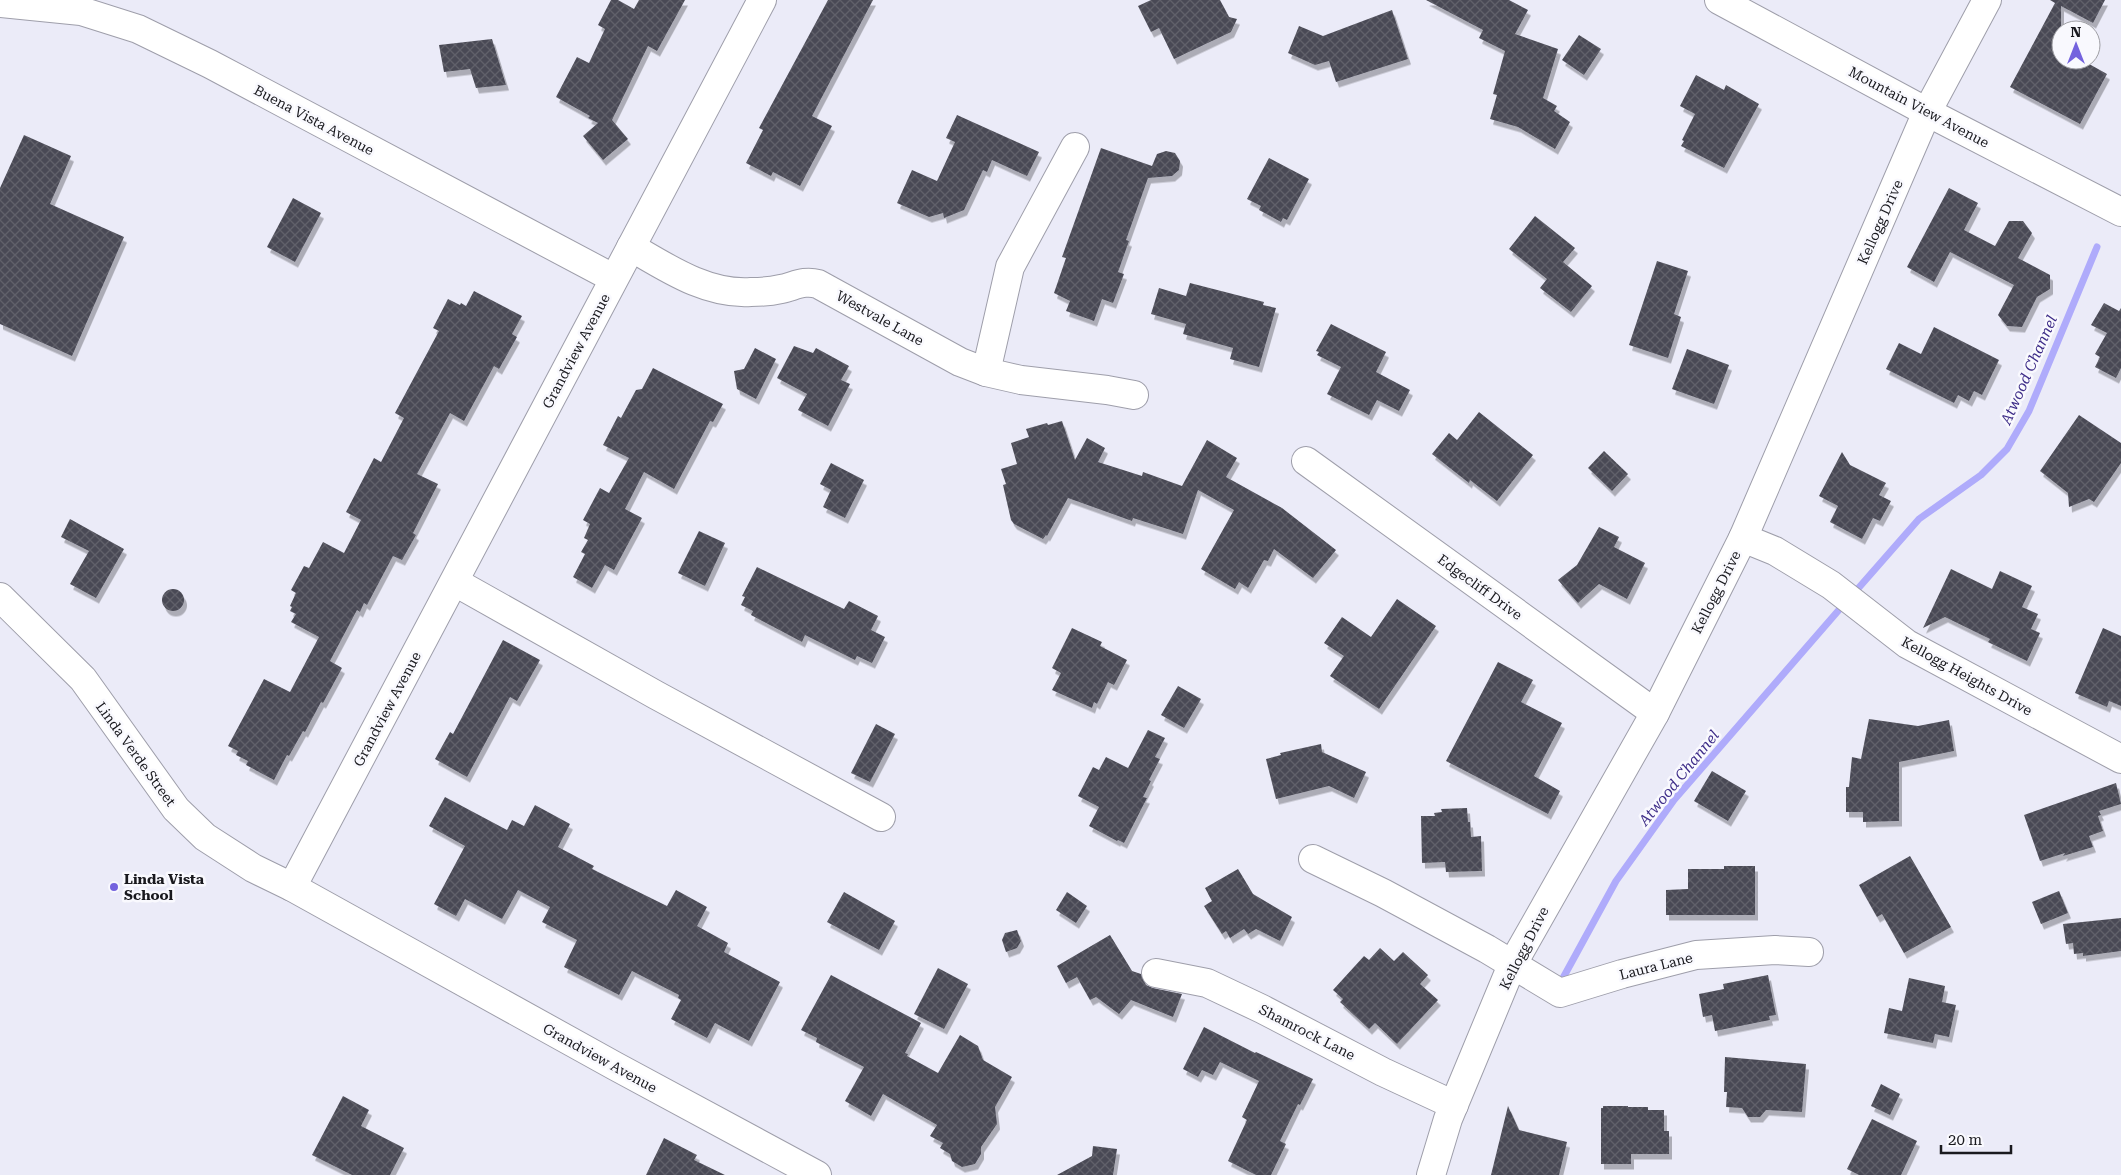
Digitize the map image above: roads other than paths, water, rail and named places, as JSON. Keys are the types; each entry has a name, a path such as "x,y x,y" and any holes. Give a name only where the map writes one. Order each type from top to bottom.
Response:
{"street":[{"name":"Grandview Avenue","path":"762,0 292,887 615,1066 818,1175"},
{"name":"Mountain View Avenue","path":"1719,0 1927,112 2121,212"},
{"name":"Kellogg Drive","path":"1431,1175 1454,1105 1512,965 1655,713 1743,538 1927,112 1987,0"},
{"name":"Buena Vista Avenue","path":"0,3 81,11 138,29 210,64 613,278"},
{"path":"986,372 1010,267 1075,147"},
{"name":"Westvale Lane","path":"631,247 677,274 710,287 749,292 781,289 808,282 818,284 960,362 986,372 1021,380 1134,395"},
{"name":"Edgecliff Drive","path":"1306,461 1655,713"},
{"name":"Kellogg Heights Drive","path":"1743,538 1775,551 1831,585 1907,644 2121,759"},
{"path":"455,582 656,695 881,817"},
{"name":"Linda Verde Street","path":"0,597 83,679 176,808 205,837 253,868 292,887"},
{"path":"1313,859 1487,949 1512,965"},
{"name":"Laura Lane","path":"1512,965 1560,993 1622,974 1696,955 1775,950 1809,952"},
{"name":"Shamrock Lane","path":"1156,973 1207,983 1262,1009 1383,1072 1454,1105"}],"waterway":[{"name":"Atwood Channel","path":"1855,592 1919,519 1981,475 2007,449 2029,411 2097,247"},
{"name":"Atwood Channel","path":"1563,978 1616,881 1674,800 1838,611"}],"place":[{"name":"Linda Vista School","path":"114,887"}]}
